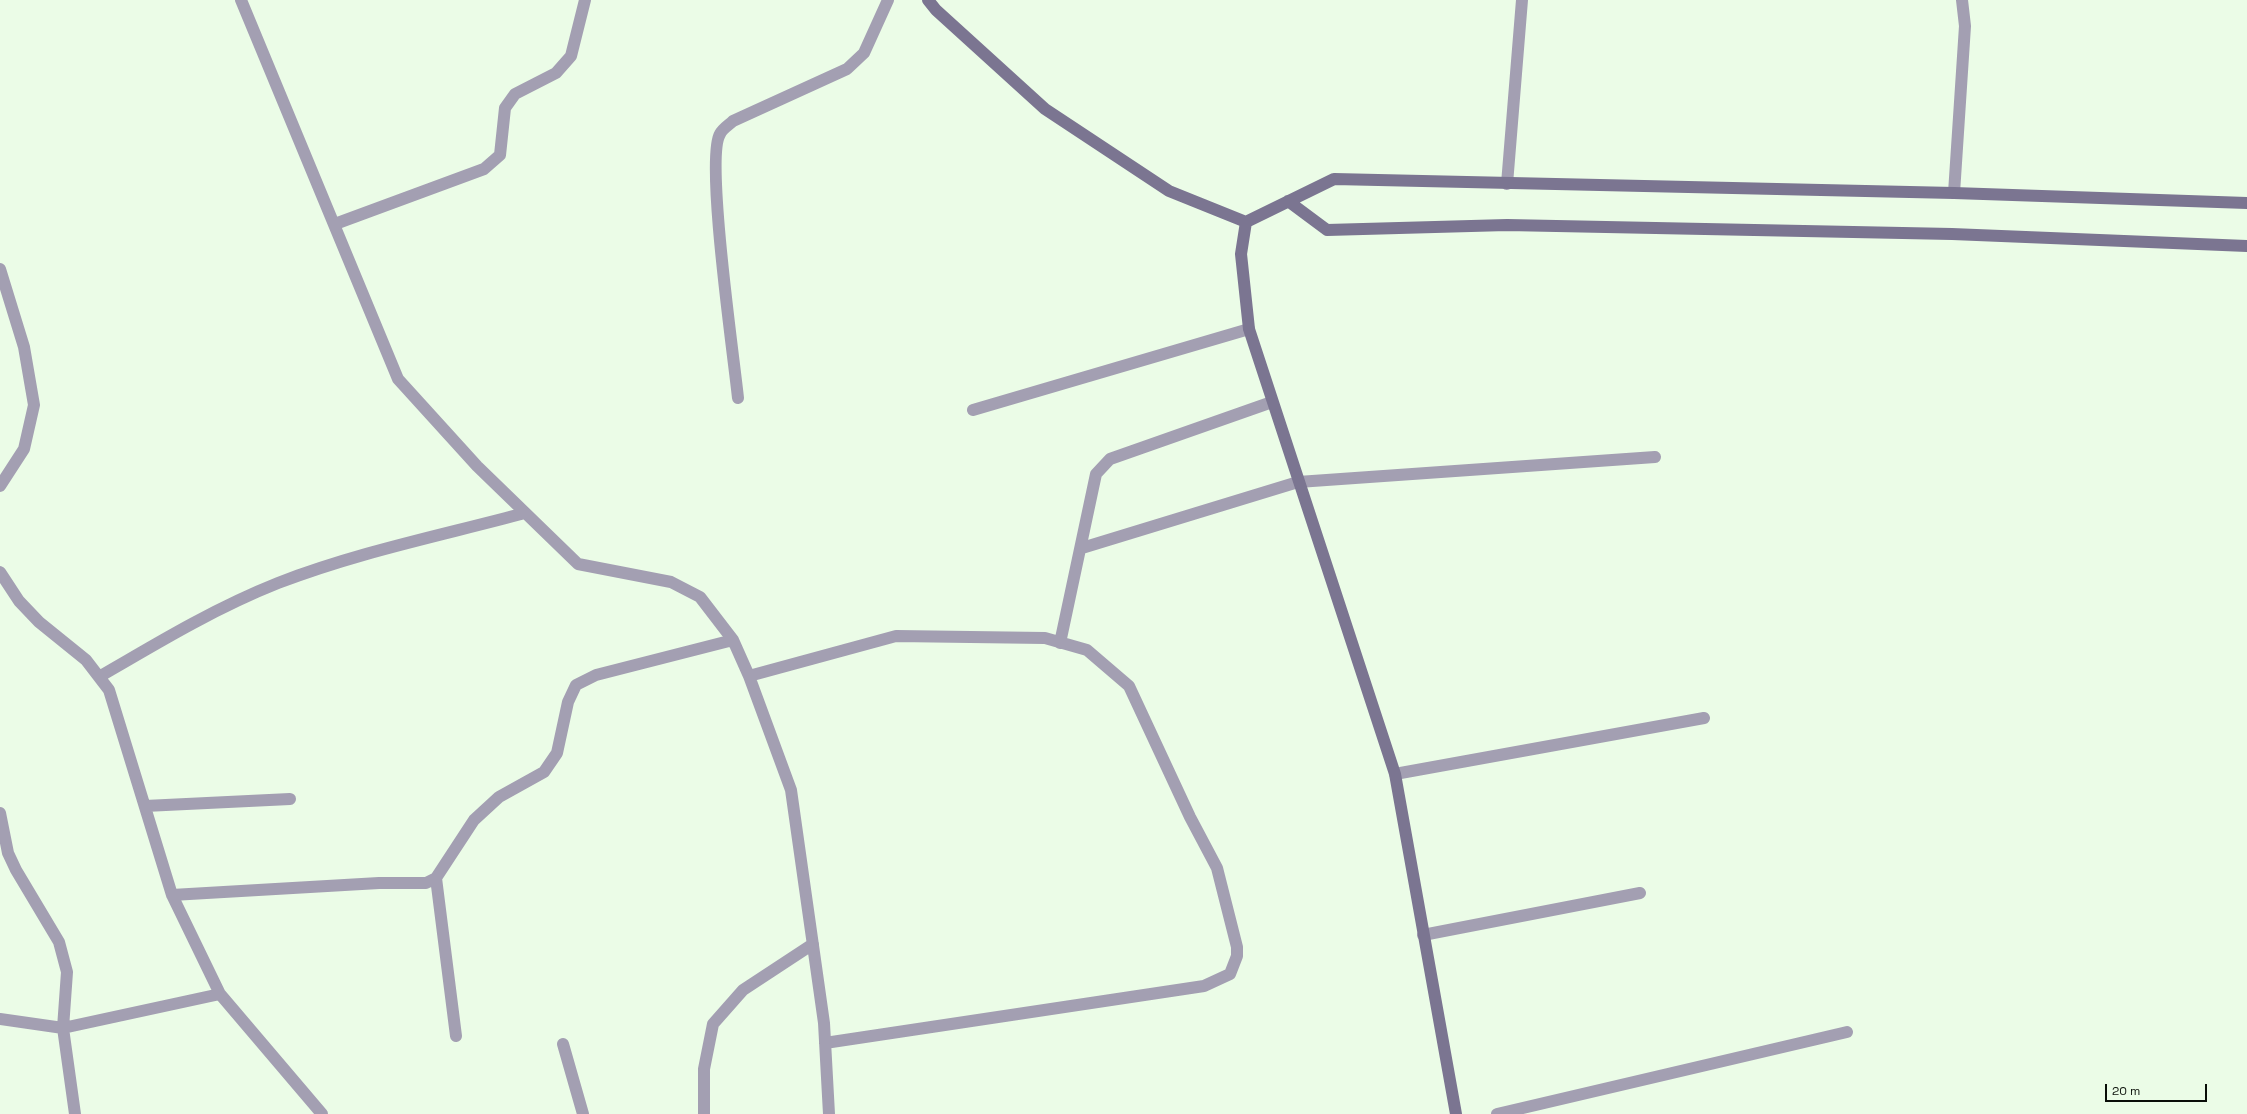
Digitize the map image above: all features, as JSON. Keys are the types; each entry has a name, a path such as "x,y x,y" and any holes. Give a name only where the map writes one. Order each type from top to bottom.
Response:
{"street":[{"path":"241,0 336,224 398,379 477,466 578,564 671,582 700,597 733,640 749,676 791,790 813,944 825,1043 829,1114"},
{"path":"336,224 484,168 500,155 505,108 514,94 556,73 571,56 585,0"},
{"path":"738,398 721,247 715,161 719,134 733,121 847,69 864,53 888,0"},
{"path":"928,0 936,10 1045,109 1169,191 1246,222 1334,180 1954,193 2247,203"},
{"path":"1507,184 1522,0"},
{"path":"1954,193 1965,26 1962,0"},
{"path":"1288,201 1327,230 1515,226 1952,234 2247,246"},
{"path":"1246,222 1241,254 1249,330 1395,774 1456,1114"},
{"path":"0,269 24,347 34,405 24,448 0,486"},
{"path":"973,410 1249,330"},
{"path":"1060,643 1082,548 1096,474 1110,458 1272,402"},
{"path":"1082,548 1298,482 1655,457"},
{"path":"99,677 200,618 277,584 323,566 525,513"},
{"path":"0,572 19,601 39,622 86,660 109,690 172,895 220,994 322,1114"},
{"path":"749,676 896,636 1045,638 1087,650 1129,686 1190,817 1217,868 1237,947 1238,956 1230,974 1204,986 825,1043"},
{"path":"172,895 379,883 426,883 436,878 474,820 499,797 544,772 557,753 568,702 576,686 596,675 733,640"},
{"path":"1395,774 1704,718"},
{"path":"145,806 290,799"},
{"path":"0,813 8,853 16,870 60,942 67,972 63,1028 75,1114"},
{"path":"436,878 456,1036"},
{"path":"1423,935 1640,893"},
{"path":"704,1114 704,1069 713,1024 743,990 813,944"},
{"path":"0,1019 63,1028 220,994"},
{"path":"1497,1114 1847,1032"},
{"path":"563,1044 583,1114"}]}
